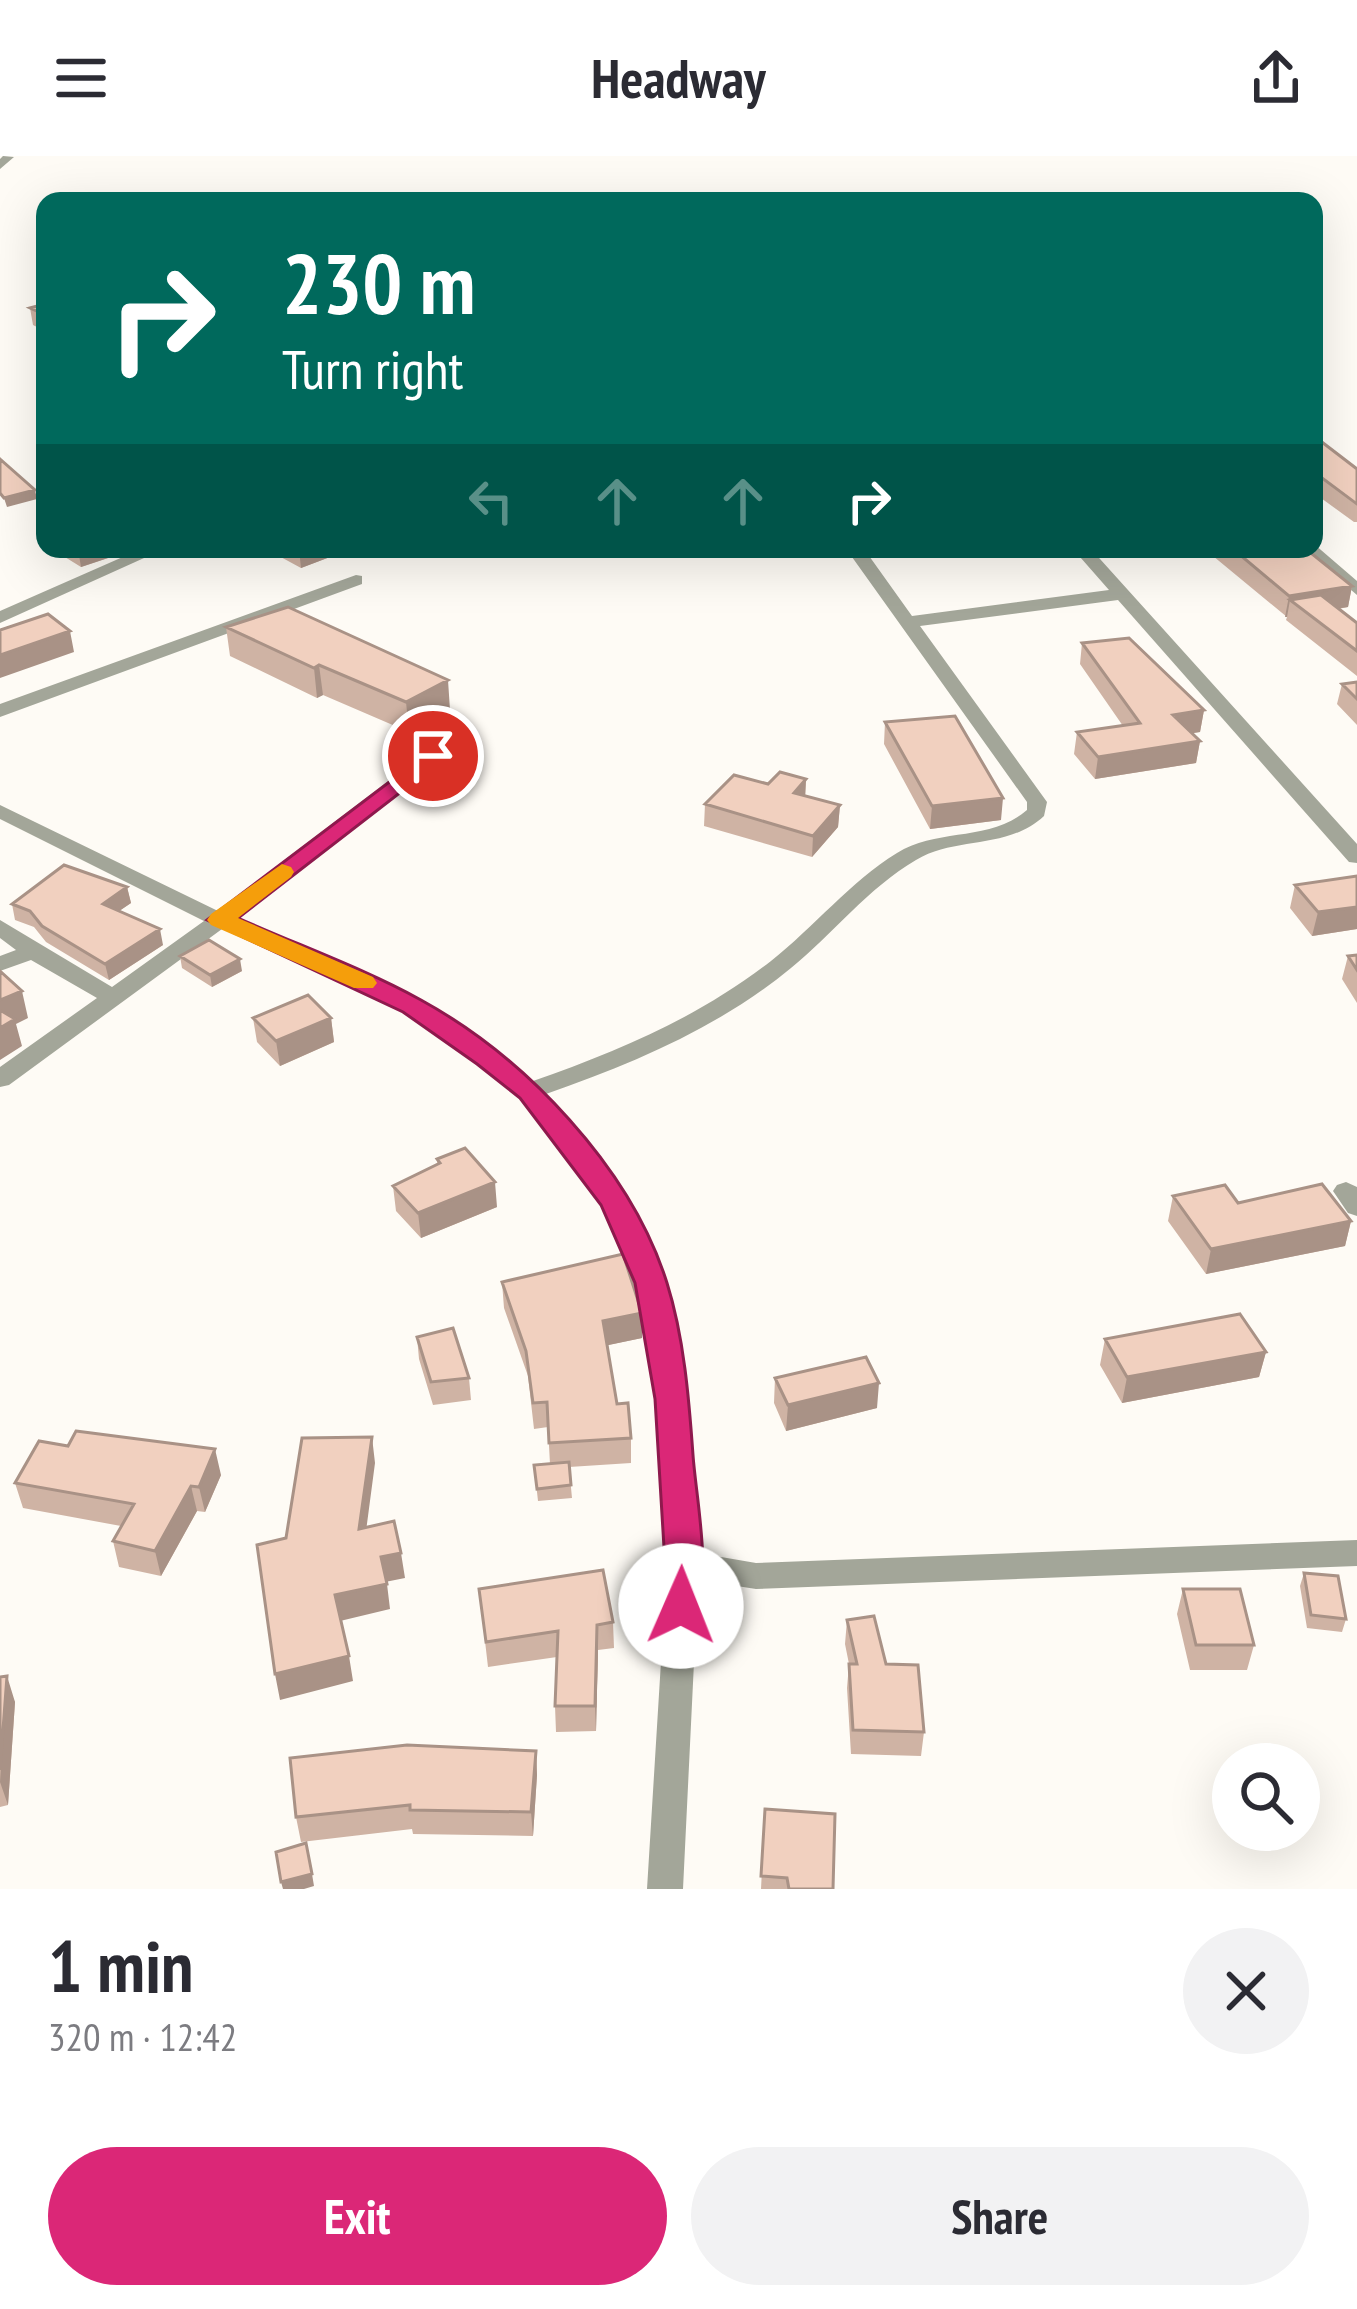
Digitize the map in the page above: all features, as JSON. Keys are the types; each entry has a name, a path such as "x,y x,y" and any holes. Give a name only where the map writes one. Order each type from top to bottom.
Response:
{"street":[{"path":"0,166 8,157"},
{"path":"0,618 134,558"},
{"path":"530,1091 662,1043 699,1023 779,967 880,876 921,848 1018,829 1037,812 1036,802 862,558"},
{"path":"1090,558 1357,857"},
{"path":"1322,558 1357,590"},
{"path":"0,711 356,580"},
{"path":"907,622 1122,594"},
{"path":"0,1079 220,920 433,756"},
{"path":"0,812 220,920 412,1006 530,1091 615,1202 651,1283 672,1399 683,1564 665,1889"},
{"path":"0,927 113,997"},
{"path":"0,964 33,951"},
{"path":"683,1564 756,1576 1357,1553"}],"building":[{"path":"1323,443 1357,469 1357,504 1323,479"},
{"path":"0,459 35,490 4,498"},
{"path":"1244,558 1317,558 1352,586 1289,596"},
{"path":"1321,595 1357,623 1357,651 1290,600"},
{"path":"288,607 448,680 406,702 319,665 314,668 226,627"},
{"path":"48,614 70,631 0,655 0,630"},
{"path":"1129,638 1204,710 1173,715 1200,741 1098,757 1077,732 1140,723 1082,643"},
{"path":"1357,682 1357,699 1342,684"},
{"path":"955,716 1003,798 932,806 885,722"},
{"path":"780,772 806,779 794,793 840,805 813,836 705,804 734,775 768,784"},
{"path":"64,865 127,887 103,904 160,929 105,964 42,926 30,911 12,904"},
{"path":"1357,876 1357,907 1318,912 1295,885"},
{"path":"209,940 240,959 210,975 180,956"},
{"path":"0,971 22,991 0,1000"},
{"path":"308,995 331,1018 276,1041 253,1018"},
{"path":"0,1010 15,1019 0,1028"},
{"path":"465,1148 495,1182 418,1213 393,1186 440,1163 437,1159"},
{"path":"1322,1184 1351,1221 1211,1249 1173,1196 1225,1185 1238,1203"},
{"path":"623,1254 642,1313 603,1321 617,1404 628,1403 631,1438 549,1443 547,1402 533,1403 526,1351 502,1282"},
{"path":"1240,1314 1266,1352 1127,1377 1105,1339"},
{"path":"453,1328 469,1378 431,1382 417,1337"},
{"path":"866,1357 879,1383 788,1405 775,1378"},
{"path":"76,1431 215,1449 199,1487 191,1486 155,1551 113,1541 134,1504 15,1483 39,1441 68,1446"},
{"path":"372,1437 359,1529 394,1521 401,1553 381,1557 387,1584 335,1595 349,1656 275,1674 257,1545 286,1538 302,1438"},
{"path":"569,1462 571,1485 537,1489 534,1465"},
{"path":"603,1570 613,1622 597,1625 595,1706 555,1706 558,1631 486,1642 479,1589"},
{"path":"1304,1573 1338,1576 1346,1619 1311,1615"},
{"path":"1183,1589 1240,1589 1254,1645 1196,1645"},
{"path":"874,1616 886,1664 918,1665 924,1732 853,1730 849,1664 857,1664 847,1620"},
{"path":"7,1676 0,1770 0,1677"},
{"path":"407,1745 536,1751 531,1812 410,1810 410,1805 296,1817 290,1758"},
{"path":"765,1809 835,1814 833,1889 789,1889 787,1878 761,1876"},
{"path":"306,1843 312,1874 281,1882 276,1852"}],"slow traffic":[{"path":"282,872 220,920 364,983"}],"route":[{"path":"433,756 220,920 412,1006 487,1058 530,1091 615,1202 651,1283 672,1399 683,1564 681,1606"}]}
